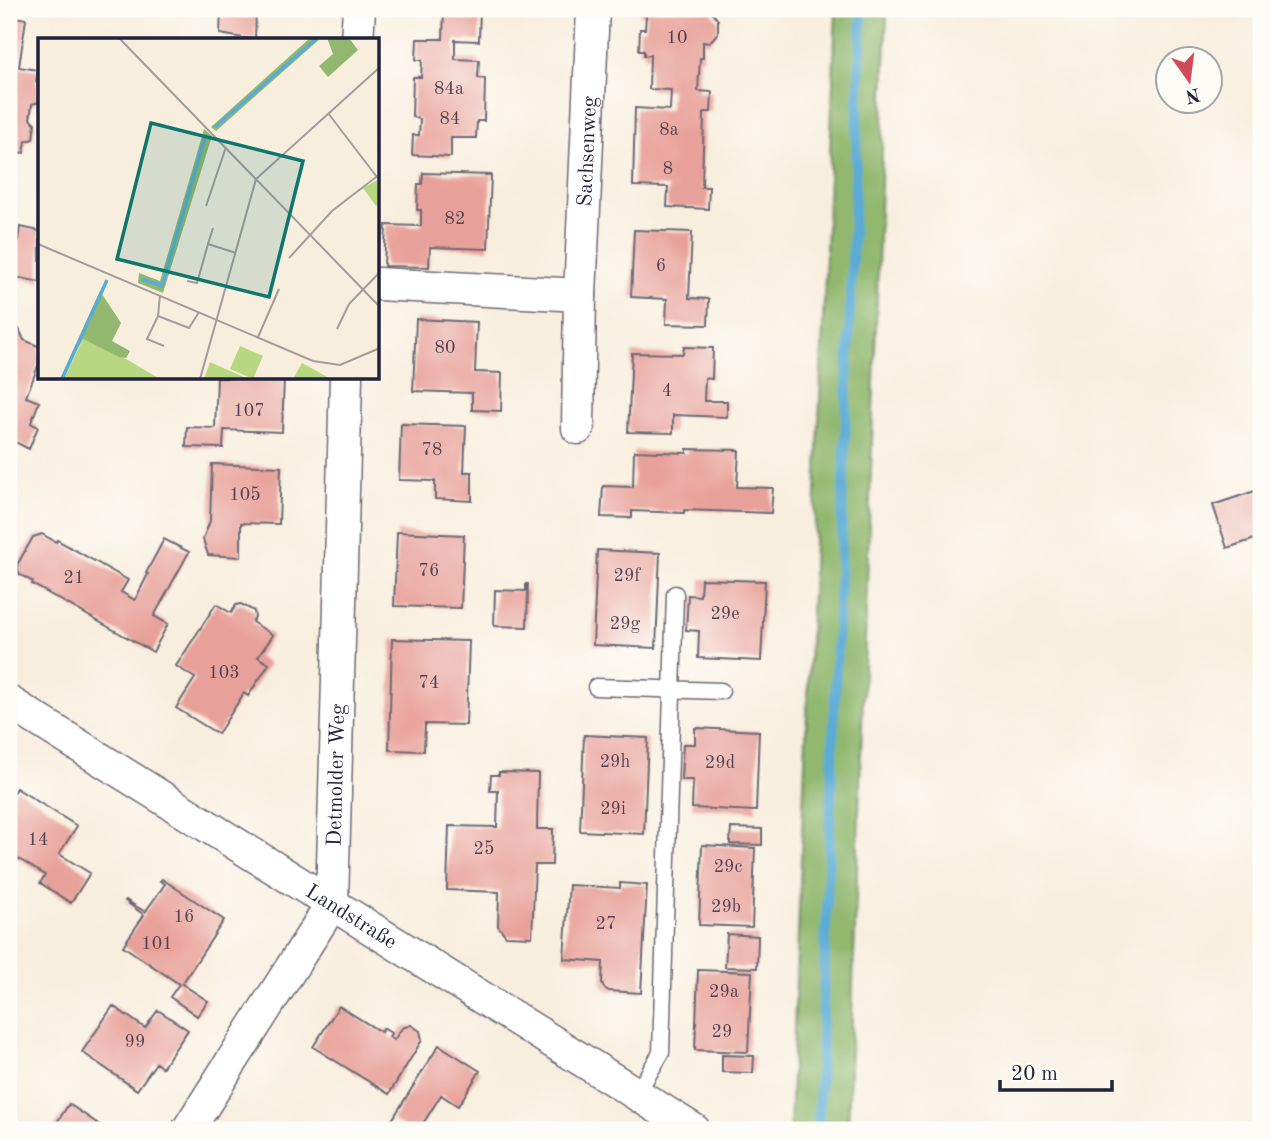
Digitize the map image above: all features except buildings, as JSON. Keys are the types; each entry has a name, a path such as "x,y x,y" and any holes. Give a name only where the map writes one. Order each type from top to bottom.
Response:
{"street":[{"path":"357,38 359,9"},
{"name":"Sachsenweg","path":"578,428 580,295 593,9"},
{"path":"380,284 580,295"},
{"name":"Detmolder Weg","path":"332,904 346,380"},
{"name":"Landstraße","path":"9,702 694,1130"},
{"path":"188,1130 332,904"}],"lane":[{"path":"636,1095 661,1054 675,594"},
{"path":"596,687 721,691"}],"green space":[{"path":"836,9 887,9 848,1130 787,1130 790,1126"}],"waterway":[{"path":"818,1130 862,9"}]}
